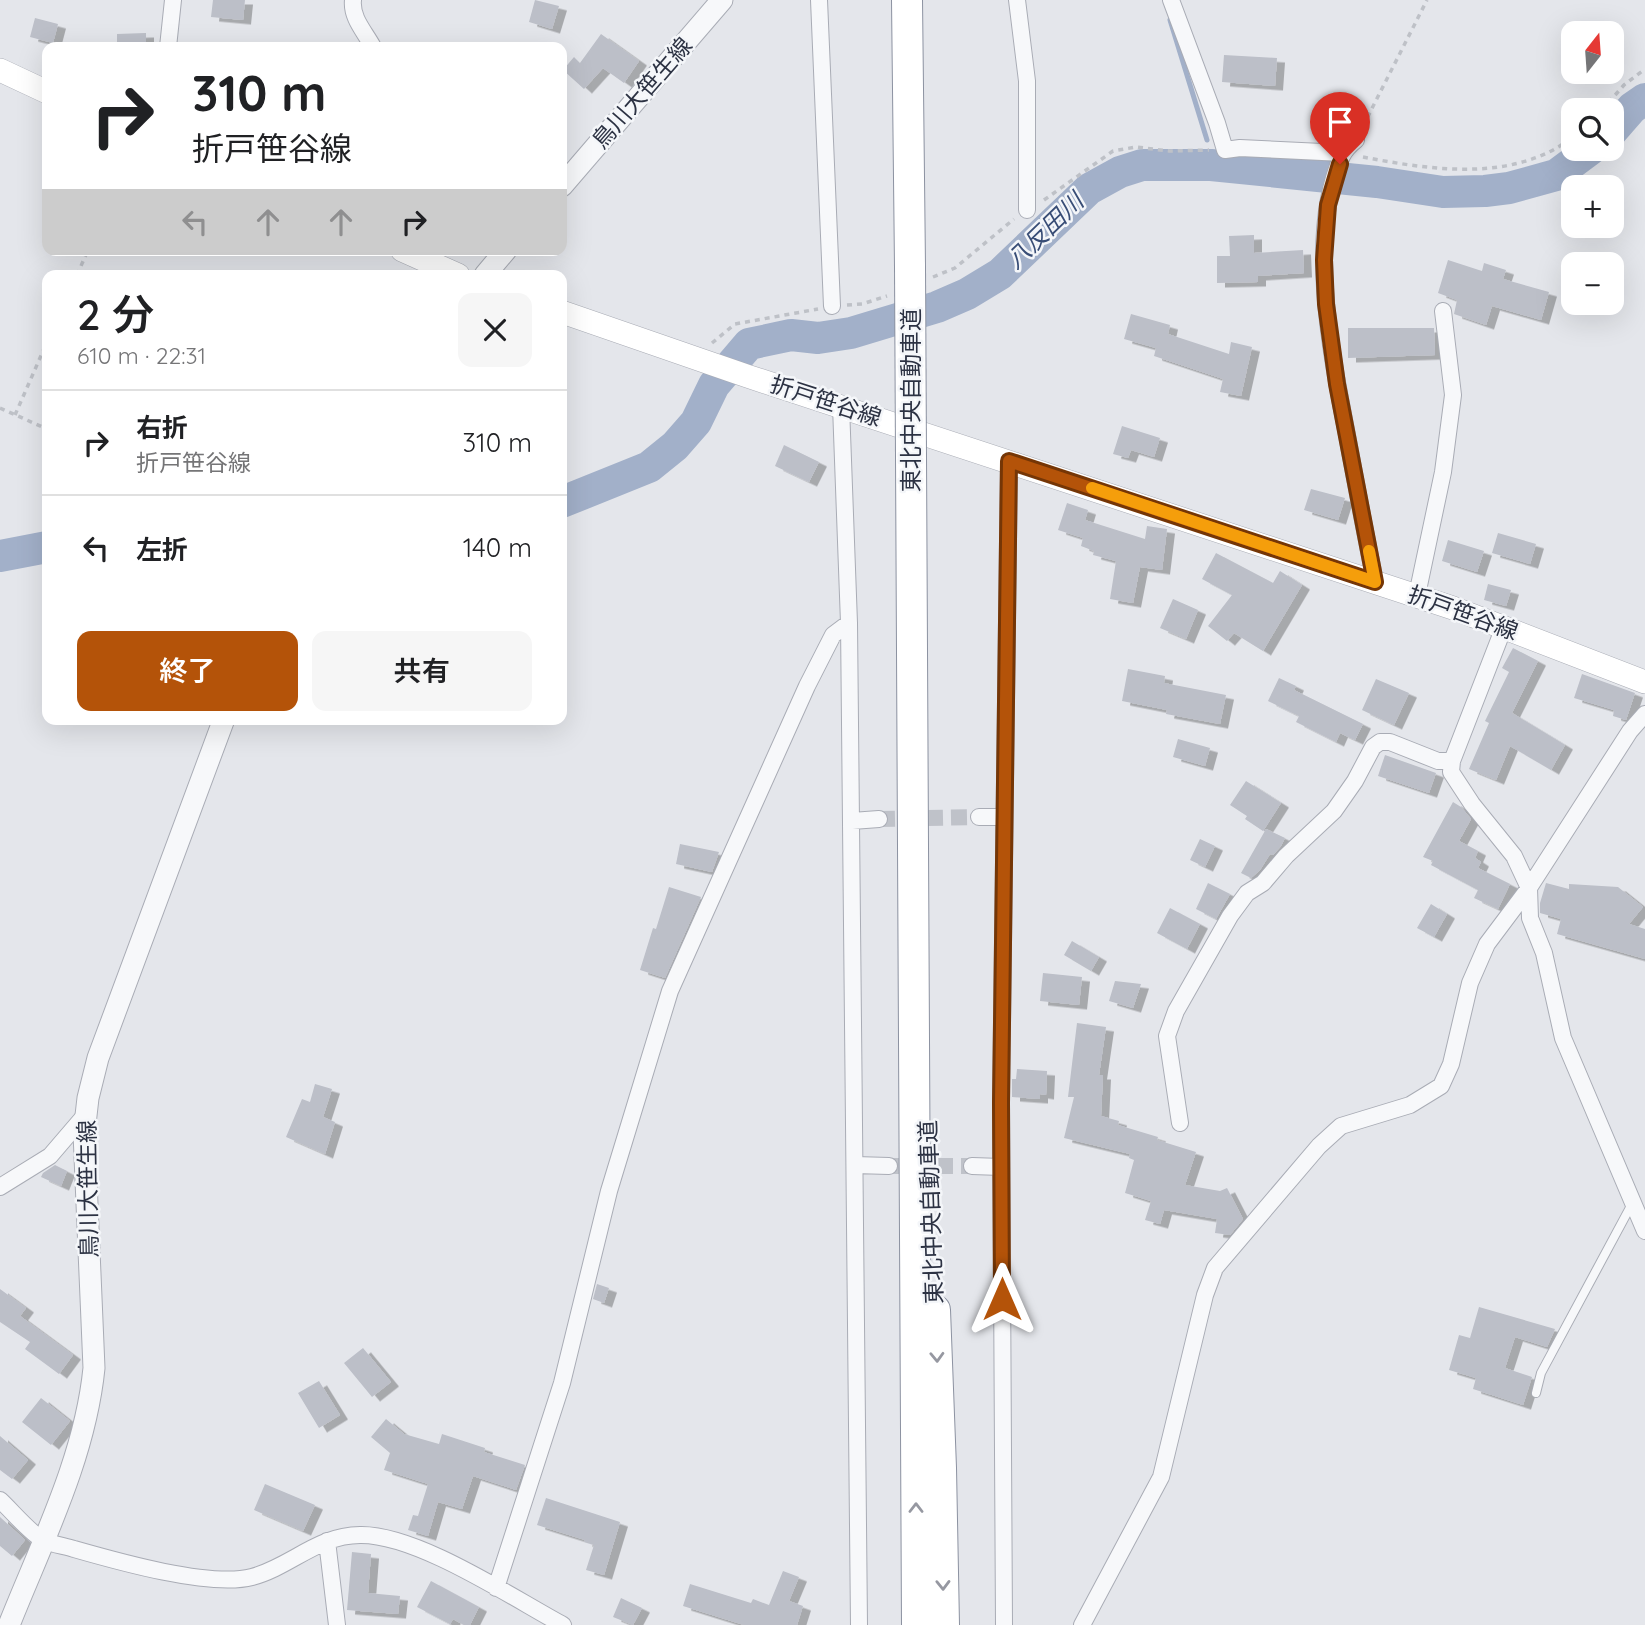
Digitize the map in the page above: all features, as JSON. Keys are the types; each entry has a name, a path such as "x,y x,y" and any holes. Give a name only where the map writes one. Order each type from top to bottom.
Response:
{"highway":[{"path":"897,0 908,109"},
{"name":"東北中央自動車道","path":"907,0 908,109 920,273 911,457 917,1625"},
{"path":"908,109 916,0"},
{"name":"東北中央自動車道","path":"914,799 941,1468 944,1625"}],"main road":[{"path":"0,70 42,90"},
{"path":"415,256 447,270"},
{"name":"折戸笹谷線","path":"567,314 747,376 1417,595 1645,682"}],"street":[{"path":"169,42 173,0"},
{"path":"353,0 352,7 357,21 370,42"},
{"name":"鳥川大笹生線","path":"567,180 722,0"},
{"path":"819,0 832,306"},
{"path":"1017,0 1027,81 1027,210"},
{"path":"1171,0 1225,150 1240,148 1341,158"},
{"path":"1356,140 1341,158 1328,205 1324,260 1326,304 1337,384 1375,582"},
{"path":"489,270 501,256"},
{"path":"1417,595 1443,471 1453,395 1443,311"},
{"path":"841,406 849,623 852,821 859,1625"},
{"path":"1004,1625 1001,1167 1009,461"},
{"path":"496,1588 562,1383 610,1191 670,991 807,686 833,635 849,623"},
{"path":"1504,627 1452,761 1451,772 1472,804 1514,856 1529,888 1530,918 1544,953 1563,1038 1645,1231"},
{"path":"1082,1625 1161,1478 1205,1295 1215,1268 1319,1146 1341,1126 1409,1105 1441,1086 1451,1064 1469,983 1487,944 1529,888 1630,731 1645,713"},
{"name":"鳥川大笹生線","path":"9,1625 79,1447 90,1402 94,1368 84,1133 88,1098 98,1058 222,725"},
{"path":"1180,1123 1167,1036 1176,1011 1230,916 1247,893 1262,883 1286,856 1334,811 1355,781 1373,747 1380,742 1390,742 1438,761 1452,761"},
{"path":"979,817 1004,817"},
{"path":"852,821 879,819"},
{"path":"3,1181 50,1156 86,1114"},
{"path":"855,1165 889,1166"},
{"path":"972,1166 1001,1167"},
{"path":"0,1500 43,1539 172,1573 222,1580 251,1577 327,1541 358,1535 381,1536 451,1563 563,1625"},
{"path":"327,1541 337,1625"}],"lane":[{"path":"1536,1393 1541,1373 1633,1202"}],"path":[{"path":"1356,140 1427,0"},
{"path":"1613,98 1645,69"},
{"path":"1341,158 1448,169 1493,169 1534,159 1561,146"},
{"path":"920,273 955,268 1027,210 1112,151 1136,147 1169,151 1225,150"},
{"path":"700,359 735,324 832,306 862,304 892,295"},
{"path":"15,415 42,353"},
{"path":"0,408 42,427"}],"building":[{"path":"213,0 245,0 243,20 211,17"},
{"path":"535,0 559,6 552,29 529,22"},
{"path":"35,18 58,24 53,42 30,37"},
{"path":"146,33 146,42 117,42 117,34"},
{"path":"601,34 639,61 624,83 603,68 584,89 567,74 567,65 574,57 580,63"},
{"path":"1224,55 1277,58 1275,86 1222,82"},
{"path":"1254,235 1254,253 1303,250 1304,273 1258,276 1258,282 1217,283 1217,256 1230,256 1229,236"},
{"path":"1448,260 1482,271 1484,263 1506,270 1503,279 1549,292 1541,320 1492,306 1486,325 1454,314 1457,300 1438,293"},
{"path":"1131,314 1170,325 1168,334 1229,354 1231,342 1252,347 1241,396 1220,392 1223,379 1154,356 1156,348 1124,339"},
{"path":"1348,328 1434,328 1435,355 1348,358"},
{"path":"1122,426 1160,438 1154,457 1131,450 1128,458 1113,454"},
{"path":"784,445 819,462 809,482 775,466"},
{"path":"1311,489 1345,498 1338,520 1304,510"},
{"path":"1067,503 1088,510 1085,520 1145,539 1147,526 1167,529 1162,570 1140,567 1133,603 1110,599 1116,561 1093,555 1094,551 1081,546 1083,538 1058,530"},
{"path":"1498,533 1536,544 1530,564 1492,553"},
{"path":"1448,540 1484,551 1477,572 1442,561"},
{"path":"1216,553 1273,583 1280,571 1302,585 1263,651 1234,633 1227,641 1208,626 1232,595 1202,579"},
{"path":"1488,584 1511,590 1506,606 1484,600"},
{"path":"1173,599 1198,610 1186,639 1160,628"},
{"path":"1513,648 1538,661 1512,713 1565,745 1551,770 1510,746 1496,780 1469,769 1489,723 1485,721 1509,672 1502,668"},
{"path":"1128,669 1165,676 1164,683 1226,695 1220,724 1166,714 1167,710 1122,701"},
{"path":"1582,674 1635,693 1626,720 1613,716 1614,710 1574,698"},
{"path":"1279,678 1296,686 1294,690 1363,724 1355,740 1340,733 1336,742 1296,722 1299,716 1268,701"},
{"path":"1376,679 1409,693 1394,725 1362,710"},
{"path":"1178,739 1210,748 1205,766 1173,757"},
{"path":"1385,755 1436,773 1429,793 1378,776"},
{"path":"1246,781 1281,803 1263,831 1230,805"},
{"path":"1453,802 1471,819 1459,841 1478,851 1475,858 1481,862 1478,868 1510,884 1498,909 1474,898 1478,890 1431,865 1433,861 1423,857"},
{"path":"1266,829 1285,838 1281,846 1273,855 1270,854 1251,878 1241,873"},
{"path":"1200,839 1215,846 1205,867 1190,860"},
{"path":"680,844 719,852 712,872 676,864"},
{"path":"1208,883 1230,894 1216,919 1196,909"},
{"path":"1546,883 1569,889 1569,884 1618,887 1643,907 1629,924 1645,929 1645,959 1557,934 1561,919 1540,913"},
{"path":"669,887 701,897 665,978 640,970"},
{"path":"1431,904 1447,914 1434,937 1417,928"},
{"path":"1170,908 1200,924 1187,949 1157,933"},
{"path":"1072,941 1099,957 1091,971 1064,955"},
{"path":"1043,973 1082,977 1079,1005 1040,1001"},
{"path":"1115,981 1141,984 1133,1008 1109,1001"},
{"path":"1077,1023 1106,1027 1099,1075 1103,1075 1101,1116 1119,1121 1118,1125 1158,1137 1157,1140 1196,1152 1185,1185 1220,1191 1227,1188 1243,1219 1230,1235 1215,1233 1217,1219 1164,1210 1160,1224 1145,1220 1151,1201 1125,1193 1134,1160 1129,1158 1130,1154 1064,1138 1074,1097 1068,1097"},
{"path":"1017,1069 1047,1071 1046,1095 1040,1094 1040,1099 1012,1097 1012,1079 1016,1079"},
{"path":"315,1084 332,1089 323,1117 335,1122 325,1154 286,1137 302,1099 310,1102"},
{"path":"55,1165 67,1171 61,1186 41,1177"},
{"path":"597,1284 609,1288 604,1303 593,1299"},
{"path":"0,1289 26,1308 20,1316 73,1355 59,1374 25,1349 30,1342 0,1322"},
{"path":"1479,1307 1555,1329 1547,1347 1515,1337 1505,1368 1532,1377 1523,1405 1473,1389 1476,1378 1449,1370 1459,1335 1470,1338"},
{"path":"363,1348 391,1382 372,1397 344,1363"},
{"path":"319,1381 340,1415 319,1428 298,1393"},
{"path":"41,1398 70,1421 51,1445 22,1422"},
{"path":"386,1419 404,1434 439,1444 442,1434 485,1448 484,1452 525,1465 516,1490 473,1476 462,1509 438,1502 428,1536 408,1530 413,1515 418,1516 428,1484 384,1470 390,1453 371,1437"},
{"path":"0,1436 28,1460 12,1479 0,1470"},
{"path":"265,1484 315,1505 303,1531 254,1510"},
{"path":"546,1498 620,1522 604,1575 586,1570 594,1545 537,1525"},
{"path":"0,1517 25,1540 12,1556 0,1546"},
{"path":"352,1552 371,1554 368,1593 400,1596 398,1614 347,1610"},
{"path":"783,1571 799,1577 789,1601 803,1606 797,1625 744,1625 683,1606 690,1584 751,1603 753,1599 769,1605"},
{"path":"431,1581 479,1607 470,1625 453,1619 450,1624 417,1607"},
{"path":"621,1598 642,1608 633,1625 613,1617"}],"waterway":[{"path":"1170,20 1207,140"},
{"name":"八反田川","path":"1624,117 1645,99"},
{"name":"八反田川","path":"567,500 649,467 675,446 696,422 714,385 749,344 791,335 818,338 851,333 937,307 967,294 1000,274 1089,189 1120,172 1142,165 1211,165 1377,182 1443,192 1485,191 1509,188 1556,175 1575,161"},
{"name":"八反田川","path":"0,556 42,548"}],"tunnel":[{"path":"879,819 979,817"},
{"path":"889,1166 972,1166"}],"slow traffic":[{"path":"1092,488 1375,582 1369,551"}],"route":[{"path":"1002,1299 1001,1103 1009,461 1375,582 1337,384 1326,304 1324,260 1328,205 1340,164"}]}
